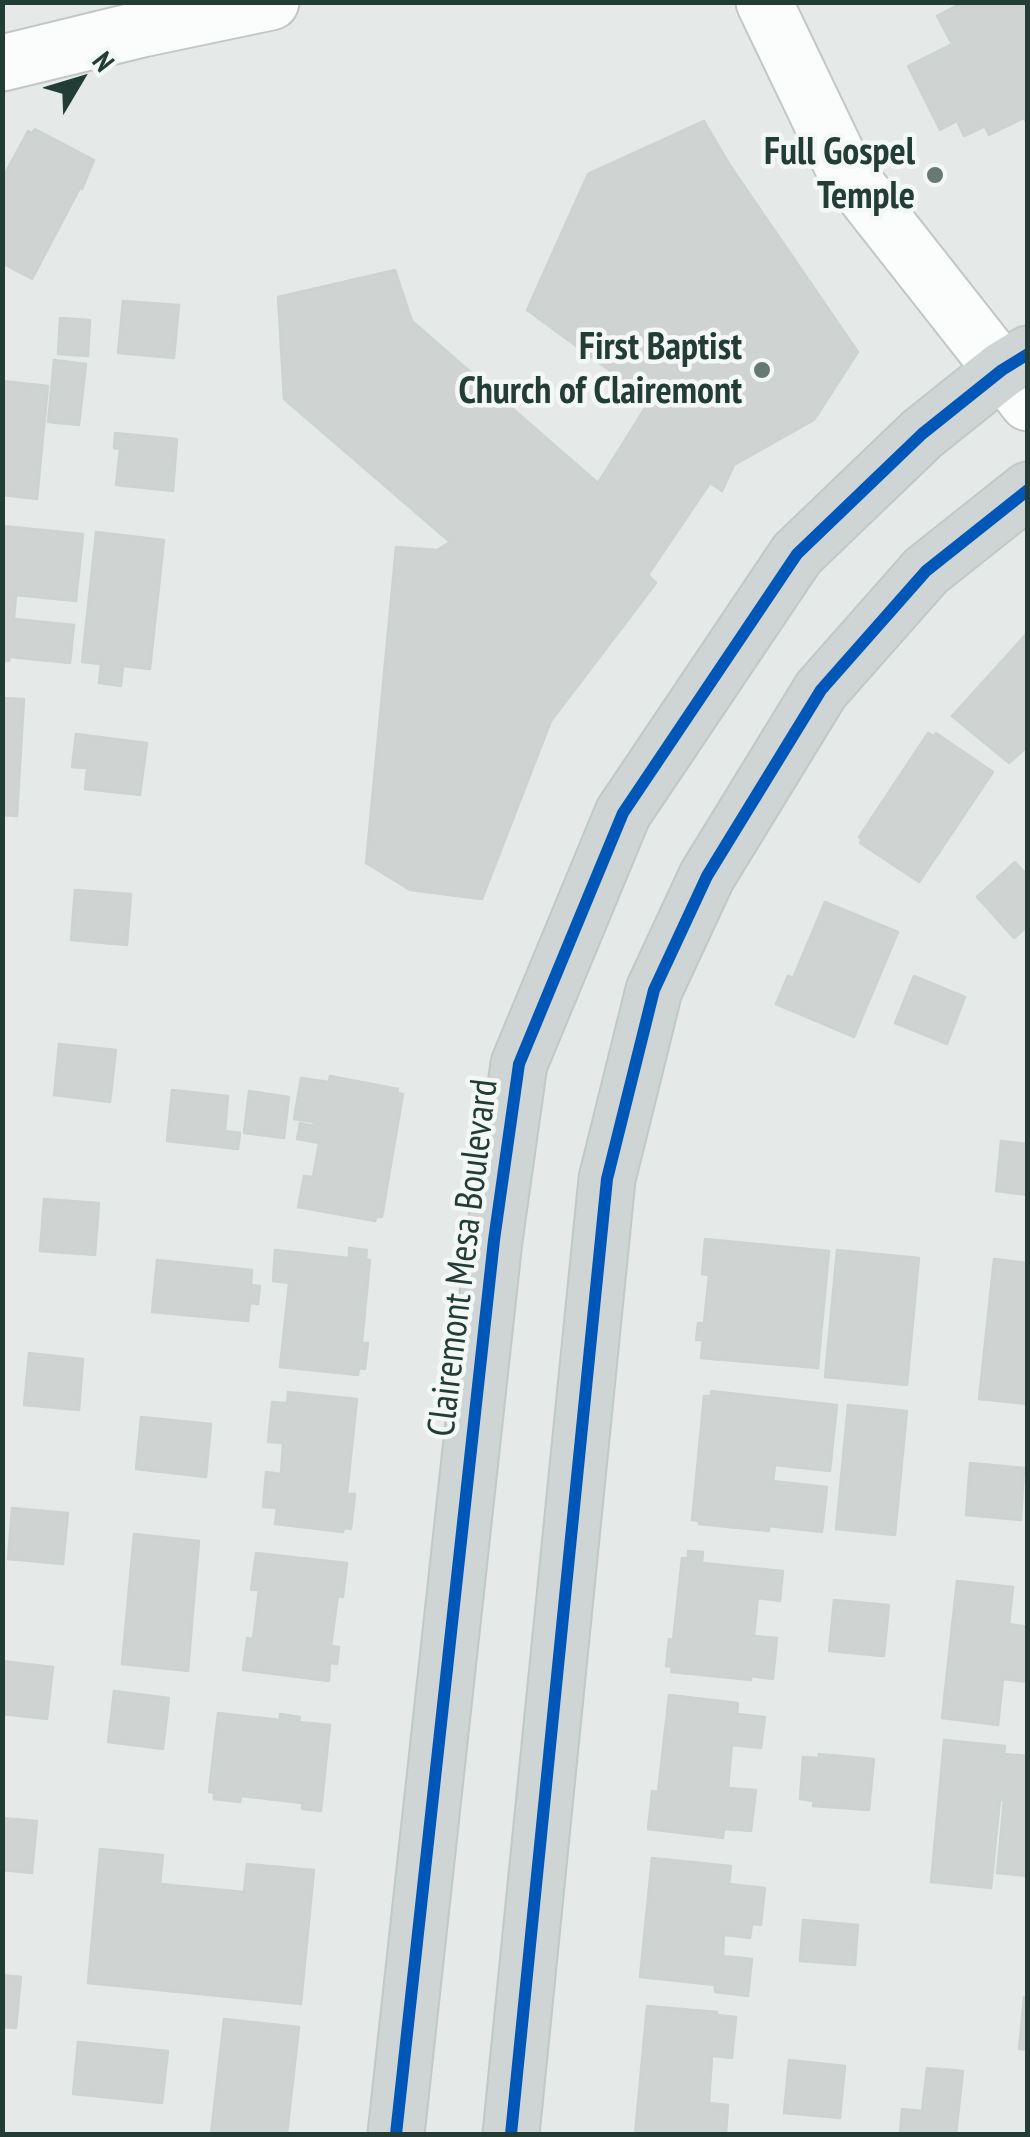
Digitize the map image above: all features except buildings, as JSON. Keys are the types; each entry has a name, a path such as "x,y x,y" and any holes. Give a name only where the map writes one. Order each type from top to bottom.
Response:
{"main road":[{"name":"Clairemont Mesa Boulevard","path":"396,2134 494,1240 519,1064 623,813 797,554 922,434 1019,376"},
{"path":"510,2134 608,1179 654,990 707,876 821,690 926,571 1028,490"}],"street":[{"path":"2,62 270,2"},
{"path":"764,2 844,169 1019,376"}],"cycle path":[{"path":"396,2134 494,1240 519,1064 623,813 797,554 922,434 1028,354"},
{"path":"511,2134 607,1179 654,990 707,876 821,690 926,571 1028,490"}],"place":[{"name":"Full Gospel Temple","path":"935,175"},
{"name":"First Baptist Church of Clairemont","path":"762,370"}]}
